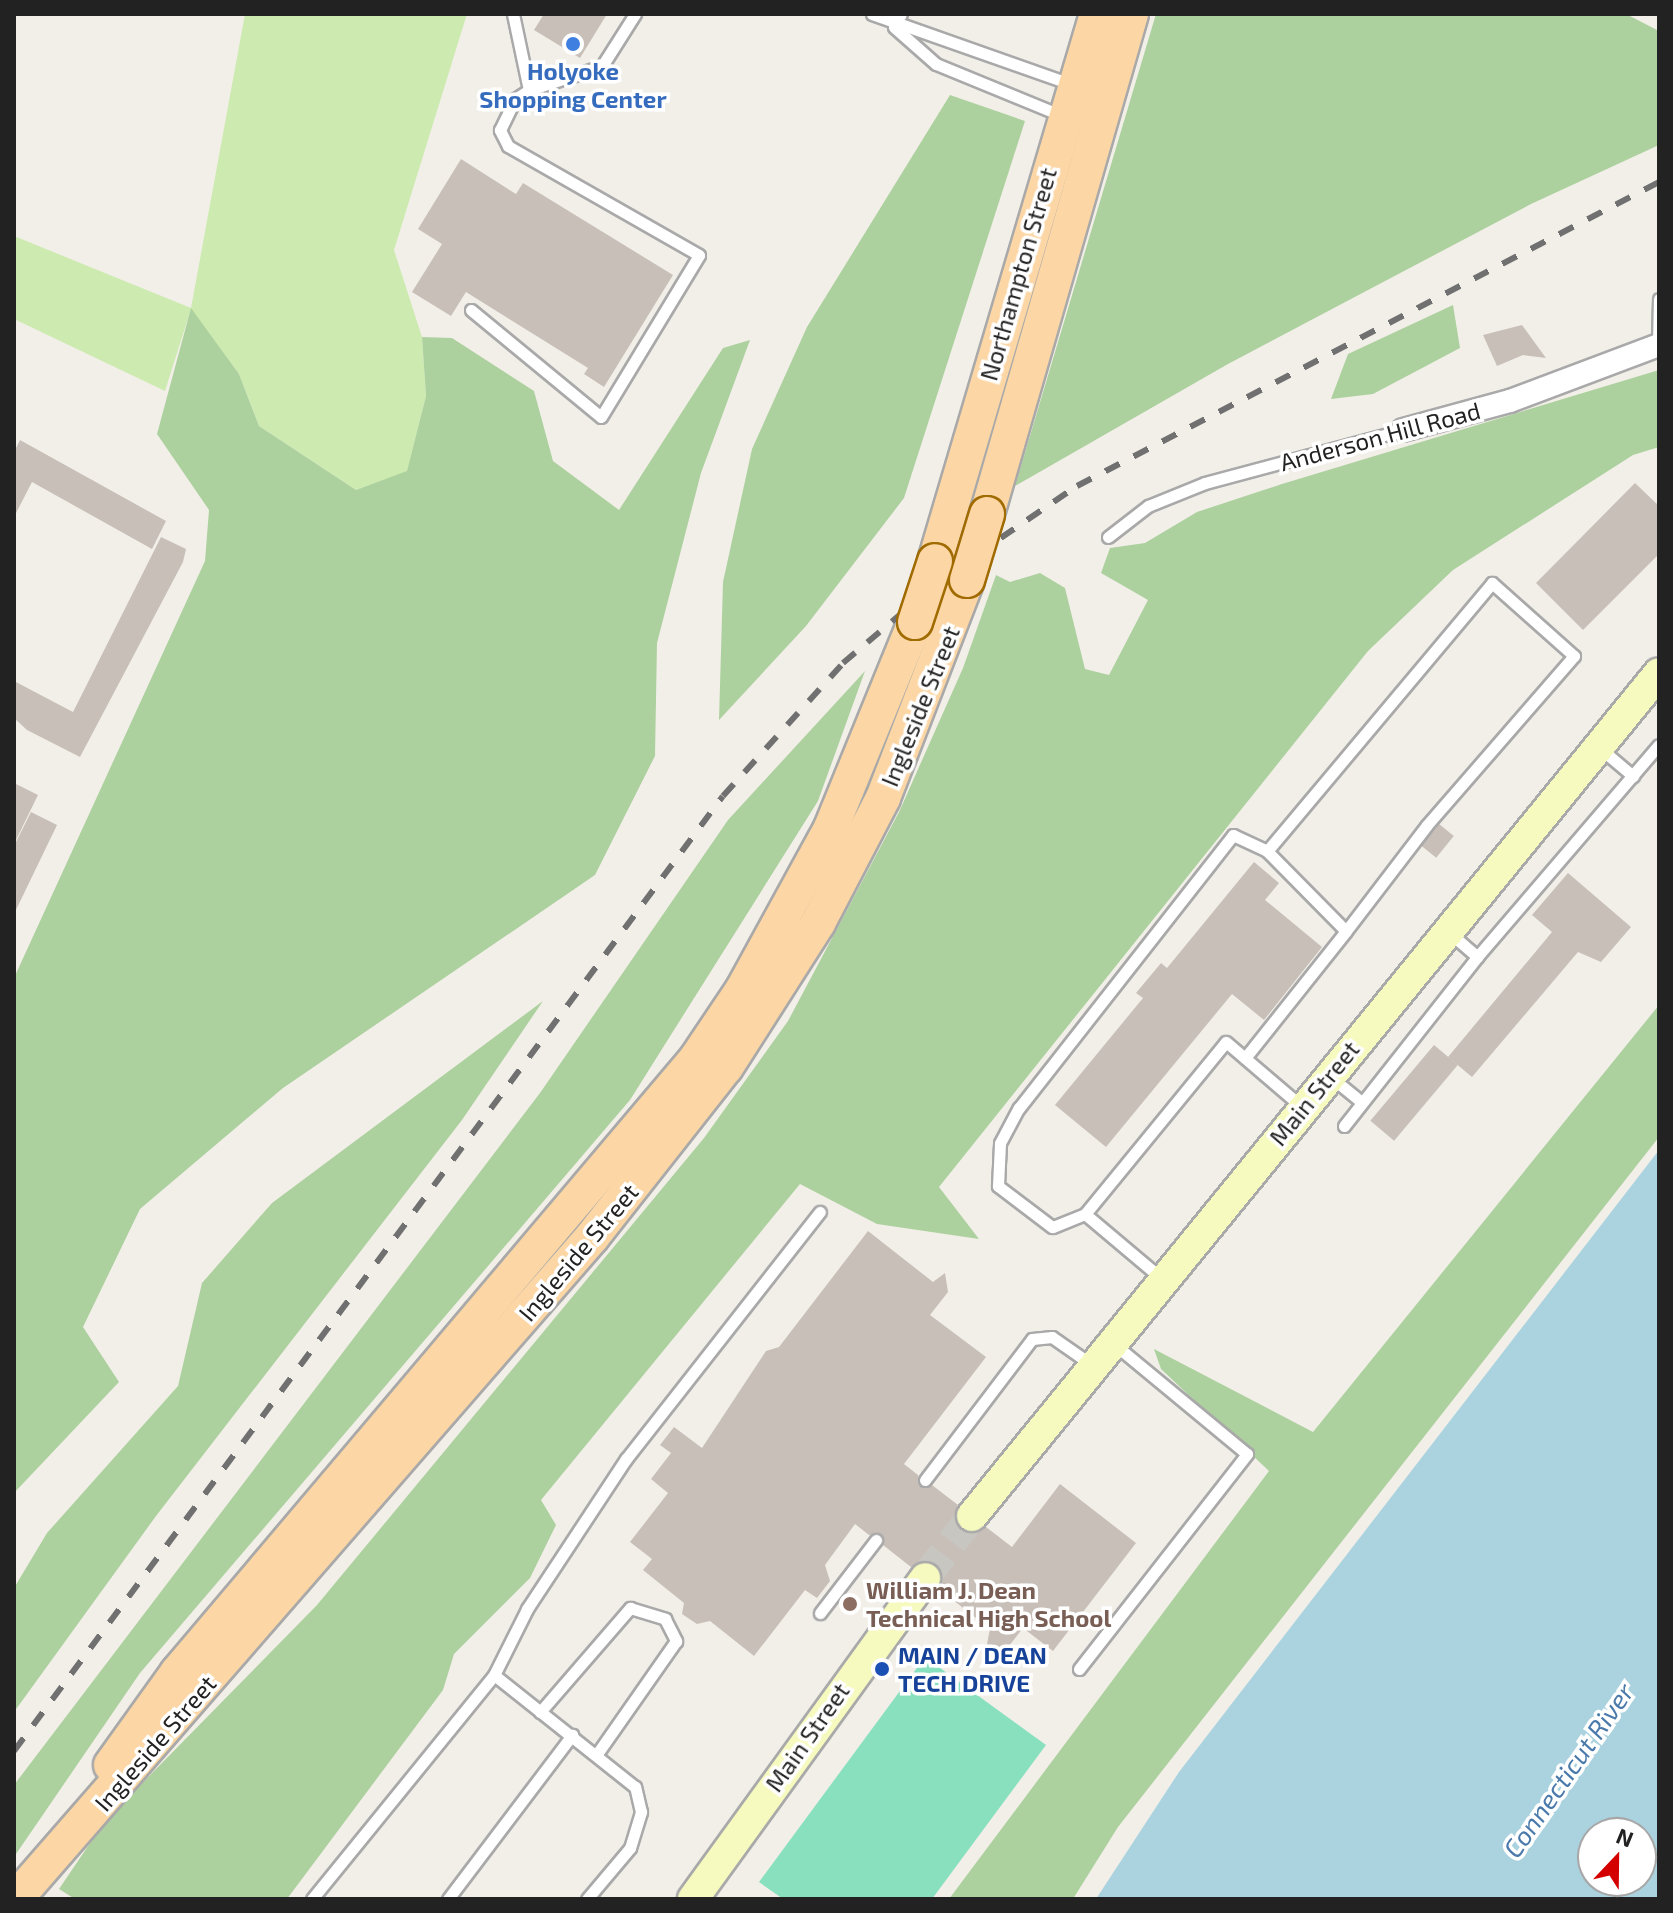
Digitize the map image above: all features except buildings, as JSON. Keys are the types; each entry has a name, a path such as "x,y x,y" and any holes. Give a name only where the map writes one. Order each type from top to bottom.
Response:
{"main road":[{"name":"Northampton Street","path":"939,548 1067,100 1097,14"},
{"name":"Northampton Street","path":"987,514 1131,14"},
{"name":"Ingleside Street","path":"21,1898 572,1261 726,1067 818,923 883,798 967,580 987,514"},
{"name":"Ingleside Street","path":"21,1898 177,1673 696,1059 743,989 831,828 915,622 939,548"},
{"name":"Main Street","path":"972,1516 1161,1278 1659,673"},
{"name":"Main Street","path":"693,1899 925,1578"}],"street":[{"name":"Anderson Hill Road","path":"1403,430 1510,401 1658,345"}],"lane":[{"path":"513,14 529,90"},
{"path":"471,310 601,417 699,255 508,146 500,130 503,117 529,90 602,66 635,14"},
{"path":"872,14 1067,100 1101,110"},
{"path":"894,26 901,14"},
{"path":"894,26 936,64 1101,110"},
{"path":"1658,345 1659,299"},
{"name":"Anderson Hill Road","path":"1108,537 1148,506 1205,483 1403,430"},
{"path":"1245,1058 1427,825 1574,656 1492,583 1267,851"},
{"path":"1344,1126 1477,957 1659,745"},
{"path":"1597,746 1633,776"},
{"path":"1302,1107 1226,1042 1085,1214 1052,1227 998,1186 1000,1143 1019,1108 1233,835 1267,851 1346,931"},
{"path":"1447,931 1477,957"},
{"path":"1328,1075 1362,1102"},
{"path":"312,1899 494,1675 527,1609 610,1482 820,1212"},
{"path":"1085,1214 1161,1278"},
{"path":"925,1480 1032,1339 1052,1337 1092,1365"},
{"path":"1079,1669 1247,1454 1111,1341"},
{"path":"820,1613 876,1540"},
{"path":"540,1712 630,1608 665,1619 676,1641 597,1754"},
{"path":"494,1675 635,1787 641,1812 630,1848 587,1899"},
{"path":"448,1899 572,1735"}],"green space":[{"path":"245,14 467,14 394,250 422,337 426,396 407,472 356,490 259,426 239,374 191,309 165,391 14,319 14,236 191,308"},
{"path":"1156,14 1626,14 1659,31 1659,145 1531,204 1228,364 1015,486"},
{"path":"950,95 1025,121 904,498 806,626 719,720 723,582 752,449 807,327"},
{"path":"1453,305 1460,348 1373,394 1331,399 1348,354"},
{"path":"191,308 239,374 259,426 356,490 407,471 426,396 422,337 452,338 534,391 553,461 619,510 723,348 750,340 701,473 657,643 655,756 595,875 283,1088 140,1209 83,1327 119,1382 14,1493 14,978 205,561 209,510 157,434"},
{"path":"1659,370 1659,447 1633,455 1453,570 1368,651 939,1187 979,1239 877,1224 800,1184 541,1500 556,1525 530,1578 454,1654 443,1690 287,1899 75,1899 59,1889 105,1821 317,1605 704,1138 788,1021 899,812 963,668 996,575 1010,582 1040,573 1065,588 1085,669 1109,675 1148,600 1101,573 1110,548 1145,543 1197,512 1282,484"},
{"path":"865,671 818,801 630,1100 140,1673 14,1857 14,1785 540,1093 728,820"},
{"path":"543,1001 462,1120 156,1516 14,1712 14,1588 47,1533 178,1386 202,1283 272,1203"},
{"path":"1659,1005 1659,1137 1118,1827 1073,1899 949,1899 1269,1471 1161,1369 1154,1349 1313,1432"},
{"path":"925,1657 1046,1745 932,1899 783,1899 759,1882"}],"water":[{"name":"Connecticut River","path":"1659,1150 1659,1899 1096,1899 1179,1772"}],"tunnel":[{"path":"925,1578 972,1516"}],"railway":[{"path":"14,1751 723,796 843,663 948,574 1077,486 1659,182"}],"place":[{"name":"Holyoke Shopping Center","path":"573,44"},
{"name":"William J. Dean Technical High School","path":"850,1604"},
{"name":"MAIN / DEAN TECH DRIVE","path":"882,1669"}]}
